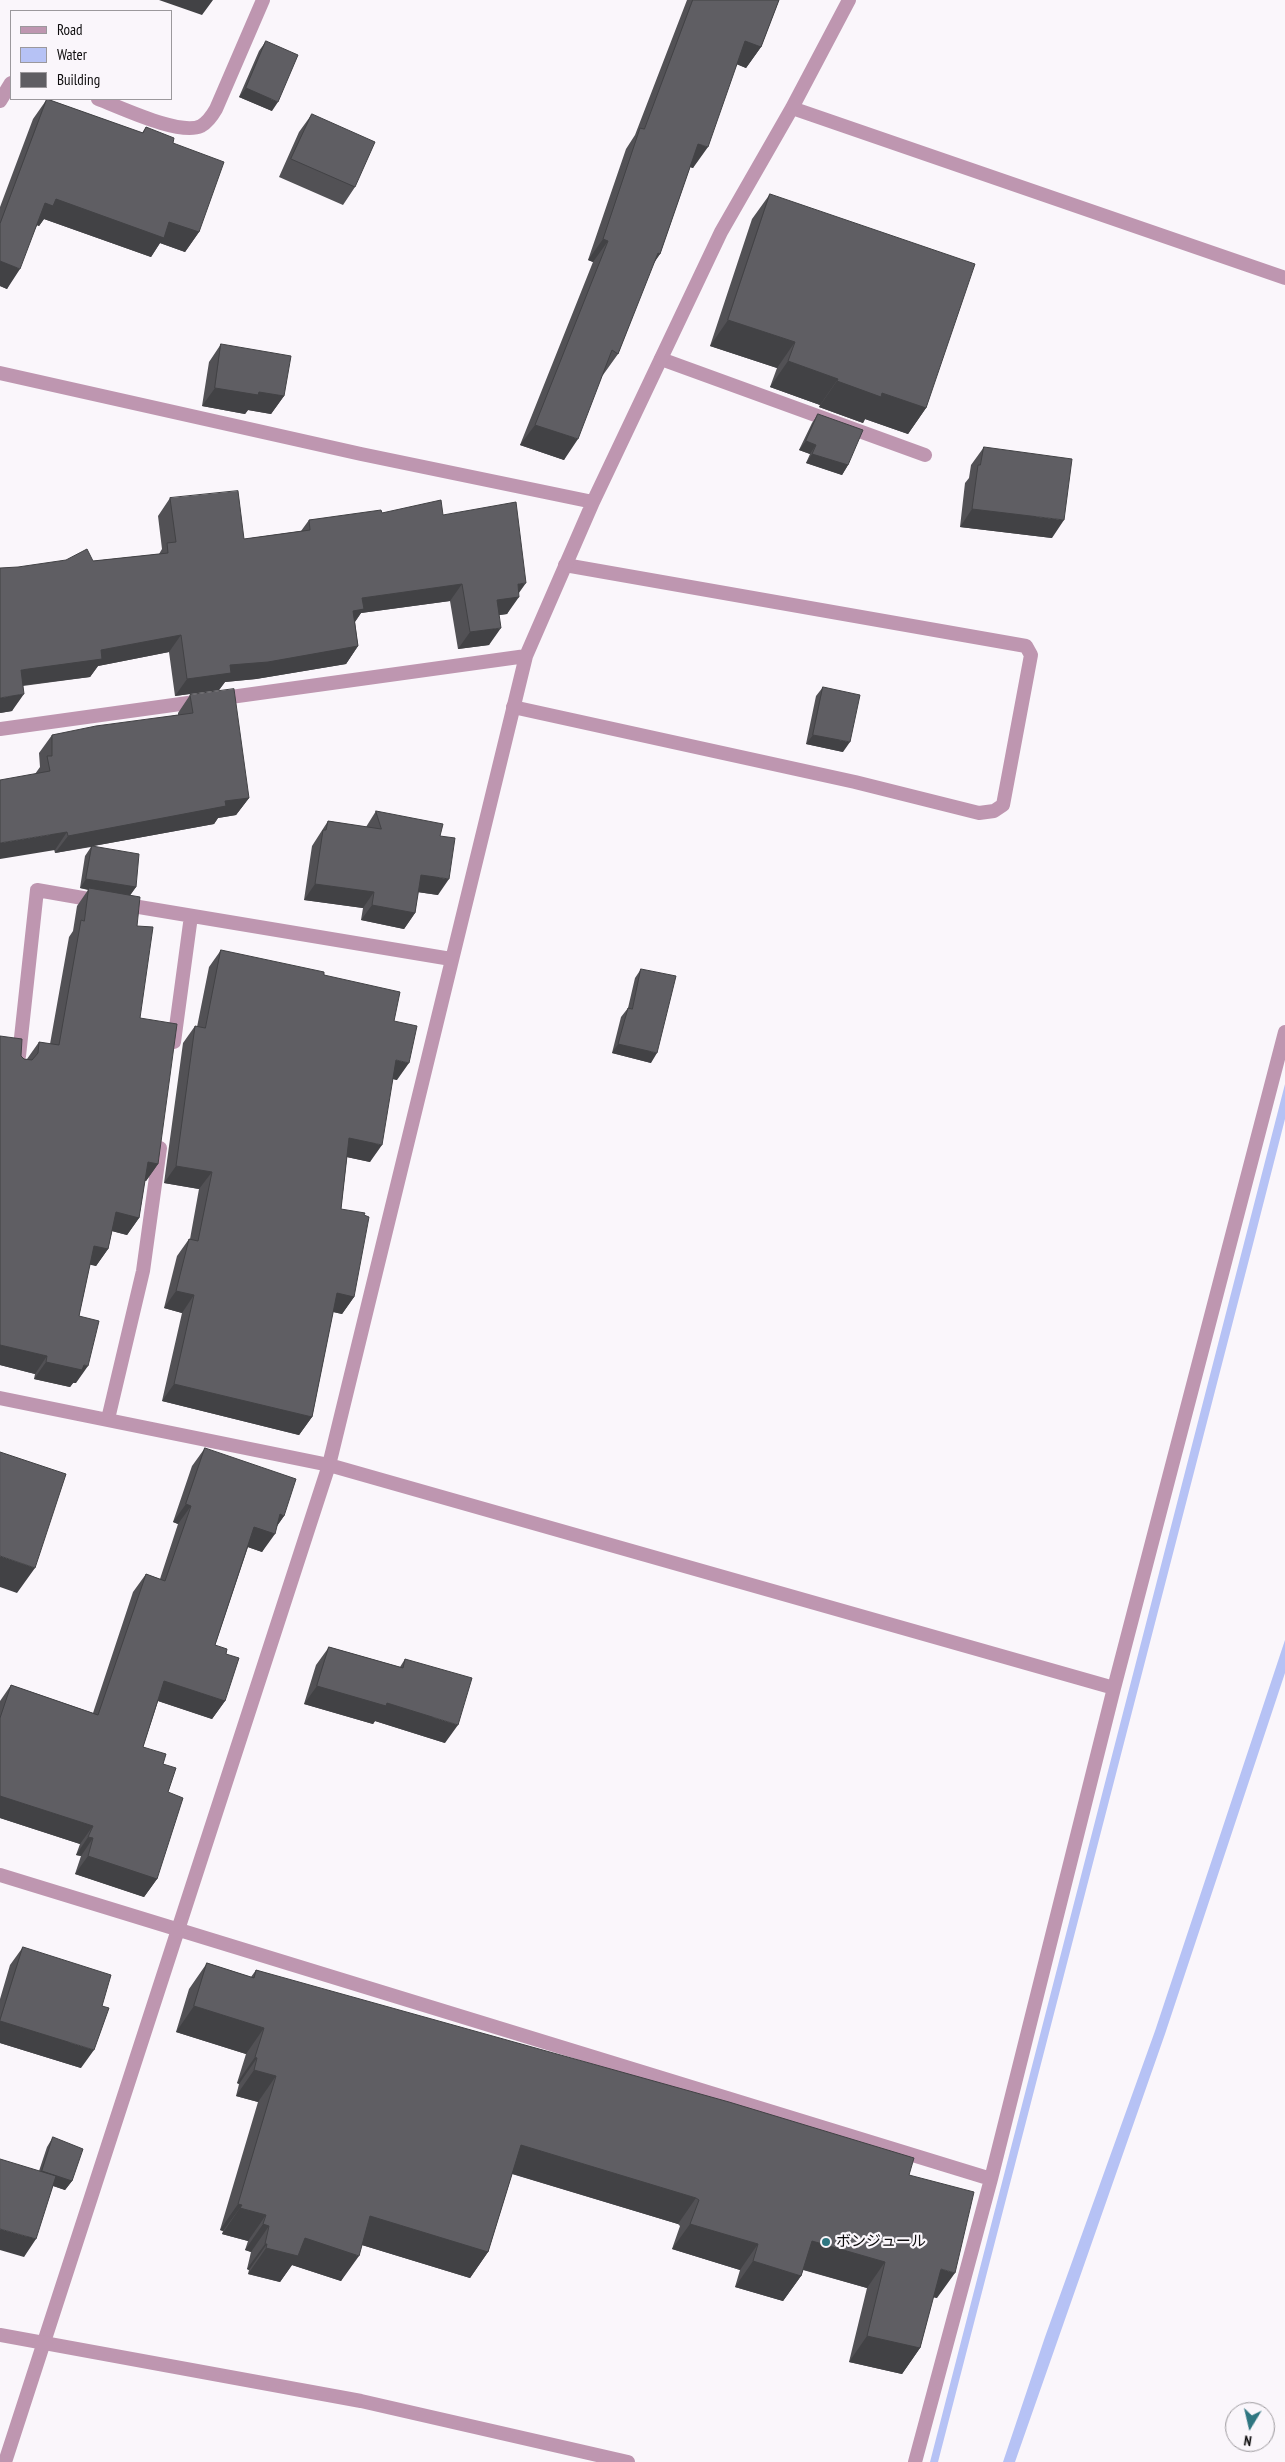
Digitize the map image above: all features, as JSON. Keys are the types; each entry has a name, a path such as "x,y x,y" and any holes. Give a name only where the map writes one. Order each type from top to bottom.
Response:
{"street":[{"path":"101,100 169,125 188,129 200,126 210,119 216,109 263,0"},
{"path":"5,2462 179,1930 253,1693 329,1464 526,656 593,502 721,232 792,108 849,0"},
{"path":"0,101 10,85"},
{"path":"792,108 1285,278"},
{"path":"661,359 925,455"},
{"path":"0,373 361,454 593,502"},
{"path":"513,707 855,782 979,812 994,811 1003,805 1031,655 1026,646 565,565"},
{"path":"0,729 526,656"},
{"path":"17,1069 37,890 451,958"},
{"path":"172,1054 191,916"},
{"path":"915,2462 991,2179 1114,1688 1285,1032"},
{"path":"108,1419 143,1271 162,1133"},
{"path":"0,1398 329,1464 1114,1688"},
{"path":"0,1875 991,2179"},
{"path":"0,2335 361,2401 628,2462"}],"water":[{"path":"1285,1084 1285,1119 1253,1244 938,2462 930,2462"},
{"path":"1285,1640 1285,1673 1165,2034 1015,2462 1003,2462 1045,2337 1155,2031"}],"building":[{"path":"693,0 779,0 761,47 745,41 708,147 698,144 660,254 658,253 618,354 612,350 578,439 535,425 608,241 603,239 640,128 644,129"},
{"path":"266,41 298,55 278,102 246,88"},
{"path":"47,100 143,133 146,127 174,138 173,143 224,162 199,232 169,222 164,238 56,199 53,206 45,203 20,269 0,261 0,224"},
{"path":"312,114 375,142 355,187 291,159"},
{"path":"770,194 975,264 926,408 882,393 881,397 788,361 795,342 728,320"},
{"path":"221,344 291,356 284,396 259,392 258,395 215,388"},
{"path":"818,414 863,430 848,465 812,454 816,445 806,441"},
{"path":"984,447 1072,459 1064,520 972,509 978,465 980,465"},
{"path":"238,491 244,539 310,530 309,520 381,510 382,513 441,500 443,515 516,502 526,583 518,584 519,597 497,600 501,628 470,632 462,584 362,598 364,609 353,611 358,646 268,662 230,665 231,673 187,679 181,635 101,650 102,659 21,670 24,694 0,698 0,568 66,560 87,549 93,561 168,553 167,543 176,542 170,498"},
{"path":"823,687 860,695 850,742 813,735"},
{"path":"234,689 249,798 225,801 226,806 68,836 67,832 0,843 0,780 50,771 47,756 52,756 52,735 96,726 193,713 190,695"},
{"path":"376,811 443,824 440,836 455,838 449,879 421,875 415,913 372,905 374,892 315,884 323,830 326,830 328,821 381,829"},
{"path":"92,846 139,854 136,887 86,879"},
{"path":"89,888 140,897 137,926 153,927 140,1018 177,1024 158,1164 148,1162 139,1218 116,1212 108,1249 94,1246 79,1316 99,1321 88,1366 84,1365 82,1370 46,1362 47,1356 0,1345 0,1036 22,1039 21,1056 24,1059 32,1060 38,1053 39,1042 59,1045 81,920 84,921"},
{"path":"221,950 324,972 324,975 400,992 394,1021 417,1026 409,1063 396,1060 382,1145 349,1138 341,1209 365,1213 364,1215 369,1217 354,1297 337,1293 312,1417 174,1384 194,1295 176,1291 189,1239 198,1241 212,1172 176,1166 195,1026 205,1028"},
{"path":"641,969 676,976 657,1053 618,1044 628,1008 632,1009"},
{"path":"205,1448 296,1479 284,1516 280,1514 275,1534 254,1527 215,1645 227,1649 226,1654 239,1658 225,1701 164,1681 143,1747 166,1754 163,1764 176,1768 168,1792 183,1798 157,1879 88,1856 93,1838 88,1837 93,1826 0,1796 0,1718 11,1685 98,1715 146,1574 165,1581 191,1506 186,1504"},
{"path":"0,1452 66,1474 35,1568 0,1556"},
{"path":"329,1647 403,1668 405,1659 472,1678 458,1725 387,1703 386,1706 317,1686"},
{"path":"23,1947 111,1975 102,2006 109,2008 94,2050 0,2021"},
{"path":"207,1963 254,1978 256,1970 729,2102 914,2158 909,2175 974,2192 955,2273 941,2269 920,2348 867,2336 885,2262 812,2241 801,2276 753,2261 758,2244 690,2224 699,2200 696,2198 521,2145 488,2252 370,2216 359,2256 305,2238 298,2256 266,2248 267,2244 265,2244 269,2226 263,2224 266,2215 240,2208 242,2205 238,2204 276,2076 254,2070 257,2058 255,2057 264,2028 194,2006"},
{"path":"53,2137 83,2149 72,2181 42,2171"},
{"path":"0,2159 56,2176 36,2239 0,2229"}],"place":[{"name":"ボンジュール","path":"826,2242"}]}
